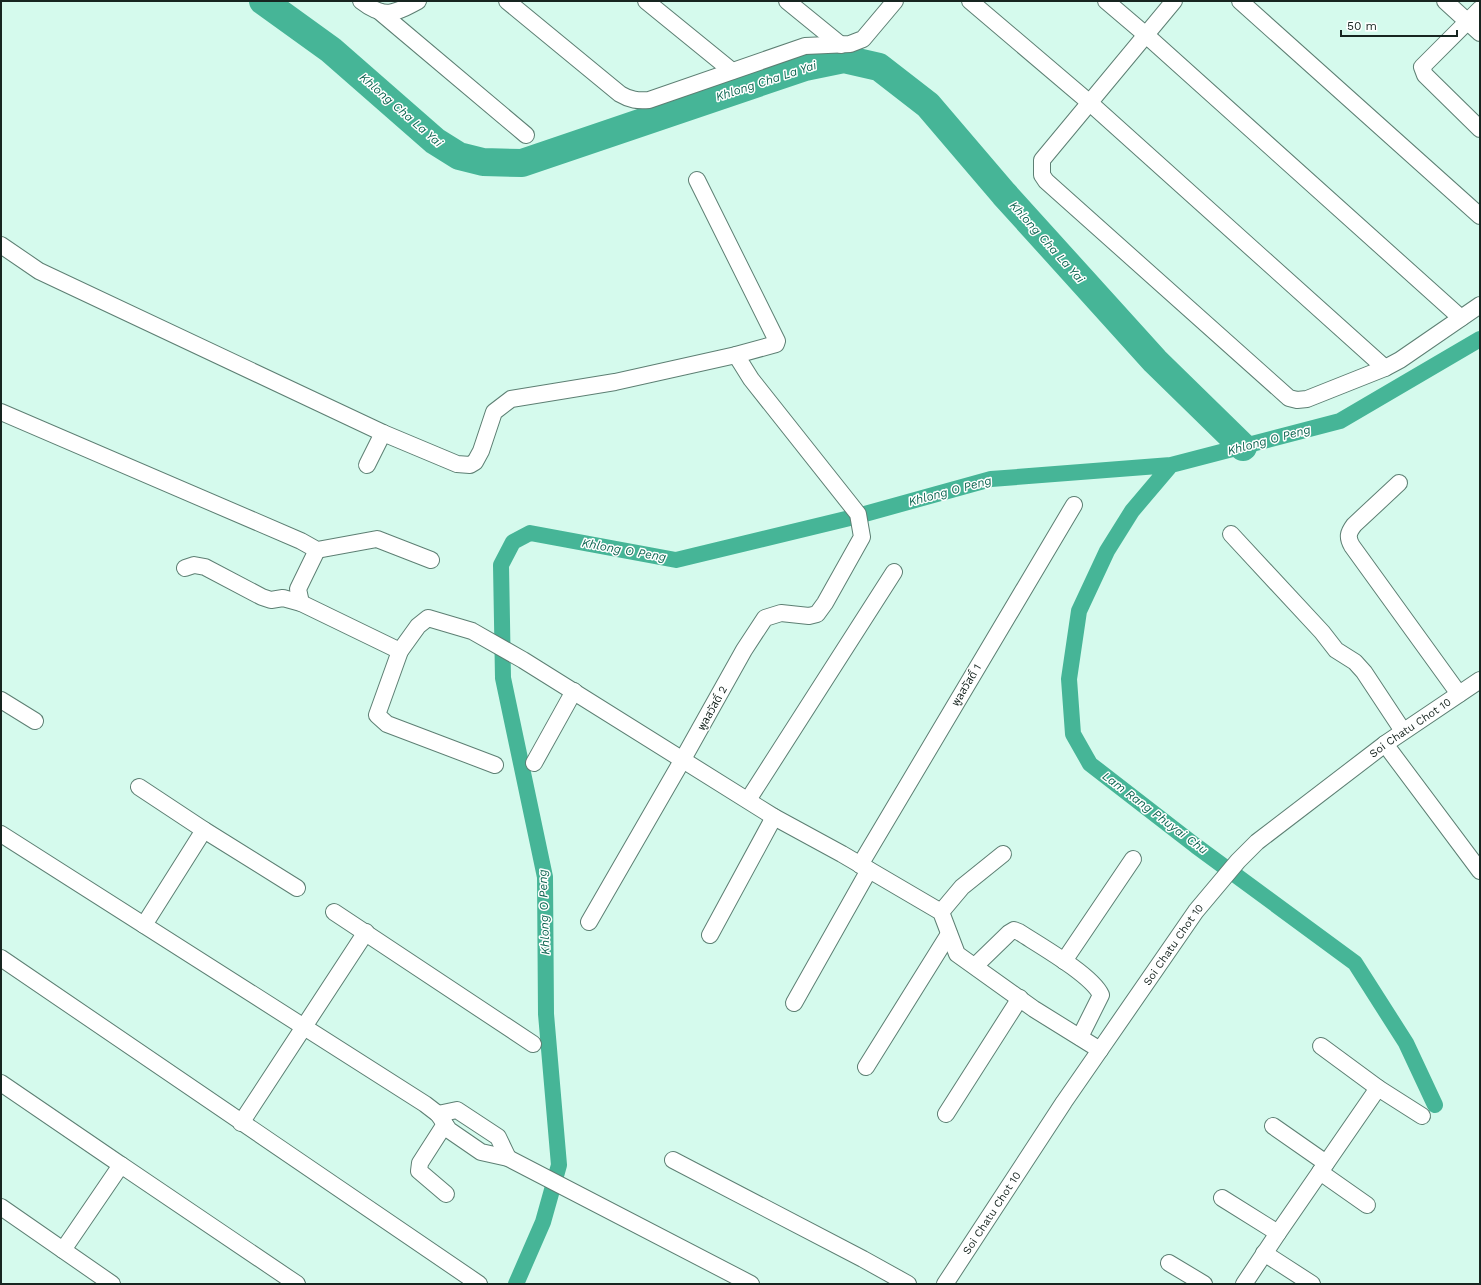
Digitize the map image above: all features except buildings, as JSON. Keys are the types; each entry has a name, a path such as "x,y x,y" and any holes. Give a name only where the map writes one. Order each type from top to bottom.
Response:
{"street":[{"path":"362,1 371,9 380,12 395,12 418,1"},
{"path":"507,1 620,94 629,99 639,101 649,100 805,46 850,44 863,38 895,1"},
{"path":"646,1 732,71"},
{"path":"786,1 841,45"},
{"path":"970,1 1090,103 1385,368"},
{"path":"1106,1 1146,35 1461,318"},
{"path":"1174,1 1042,160 1042,175 1046,181 1289,398 1297,400 1307,399 1385,368 1400,360 1480,305"},
{"path":"1240,1 1480,216"},
{"path":"1446,1 1480,33"},
{"path":"1480,9 1422,67 1422,71 1425,75 1480,129"},
{"path":"380,12 526,135"},
{"path":"1,245 39,271 383,432 457,464 470,465 475,462 481,451 494,412 511,398 615,382 736,355 776,344 777,341 697,180"},
{"name":"พูลสวัสดิ์ 2","path":"589,922 744,650 765,618 781,613 809,616 817,614 825,604 862,537 858,514 751,379 736,355"},
{"path":"1,412 301,541 316,550 377,539 431,560"},
{"path":"367,465 383,432"},
{"path":"1399,483 1354,525 1349,532 1348,538 1352,546 1458,694"},
{"name":"พูลสวัสดิ์ 1","path":"794,1003 865,867 1074,505"},
{"path":"1231,534 1322,632 1336,650 1356,662 1403,731"},
{"path":"301,603 298,589 316,550"},
{"path":"186,568 194,565 205,568 262,597 271,600 283,598 301,603 400,651"},
{"path":"748,800 894,572"},
{"path":"495,765 387,724 377,715 377,711 400,651 418,626 428,618 472,631 523,660 774,817 865,867 941,912 957,954 1020,998 1100,1050"},
{"name":"Soi Chatu Chot 10","path":"945,1284 1064,1102 1196,911 1229,872 1257,842 1385,744 1480,680"},
{"path":"534,763 574,691"},
{"path":"1,700 35,721"},
{"path":"1385,744 1480,871"},
{"path":"139,787 204,830 297,888"},
{"path":"710,935 774,817"},
{"path":"144,925 204,830"},
{"path":"1,834 442,1119 449,1130 481,1152 513,1160 751,1284"},
{"path":"941,912 962,887 1003,854"},
{"path":"1064,962 1133,859"},
{"path":"334,912 533,1044"},
{"path":"975,966 1014,930 1090,979 1101,995 1080,1037"},
{"path":"240,1123 366,932"},
{"path":"866,1067 949,934"},
{"path":"1,958 240,1123 479,1284"},
{"path":"946,1114 1020,998"},
{"path":"1321,1046 1378,1088 1422,1116"},
{"path":"1,1084 295,1284"},
{"path":"1244,1284 1378,1088"},
{"path":"446,1194 419,1171 420,1163 442,1119 457,1110 498,1137 513,1160"},
{"path":"1273,1126 1367,1205"},
{"path":"673,1160 856,1255 908,1284"},
{"path":"63,1250 121,1165"},
{"path":"1222,1198 1278,1233"},
{"path":"3,1214 63,1250 93,1279 112,1284"},
{"path":"1264,1253 1312,1284"},
{"path":"1169,1263 1204,1284"}],"waterway":[{"name":"Khlong Cha La Yai","path":"263,1 331,50 435,141 459,156 483,162 522,163 805,67 844,59 879,67 928,105 1004,194 1155,361 1243,447"},
{"name":"Khlong O Peng","path":"516,1284 543,1222 559,1165 546,1014 545,877 503,678 501,565 513,542 530,533 676,560 854,517 991,479 1171,465 1340,421 1480,339"},
{"name":"Lam Rang Phuyai Chu","path":"1171,465 1132,511 1107,551 1079,611 1069,679 1073,734 1090,764 1196,846 1355,963 1406,1043 1435,1105"}]}
